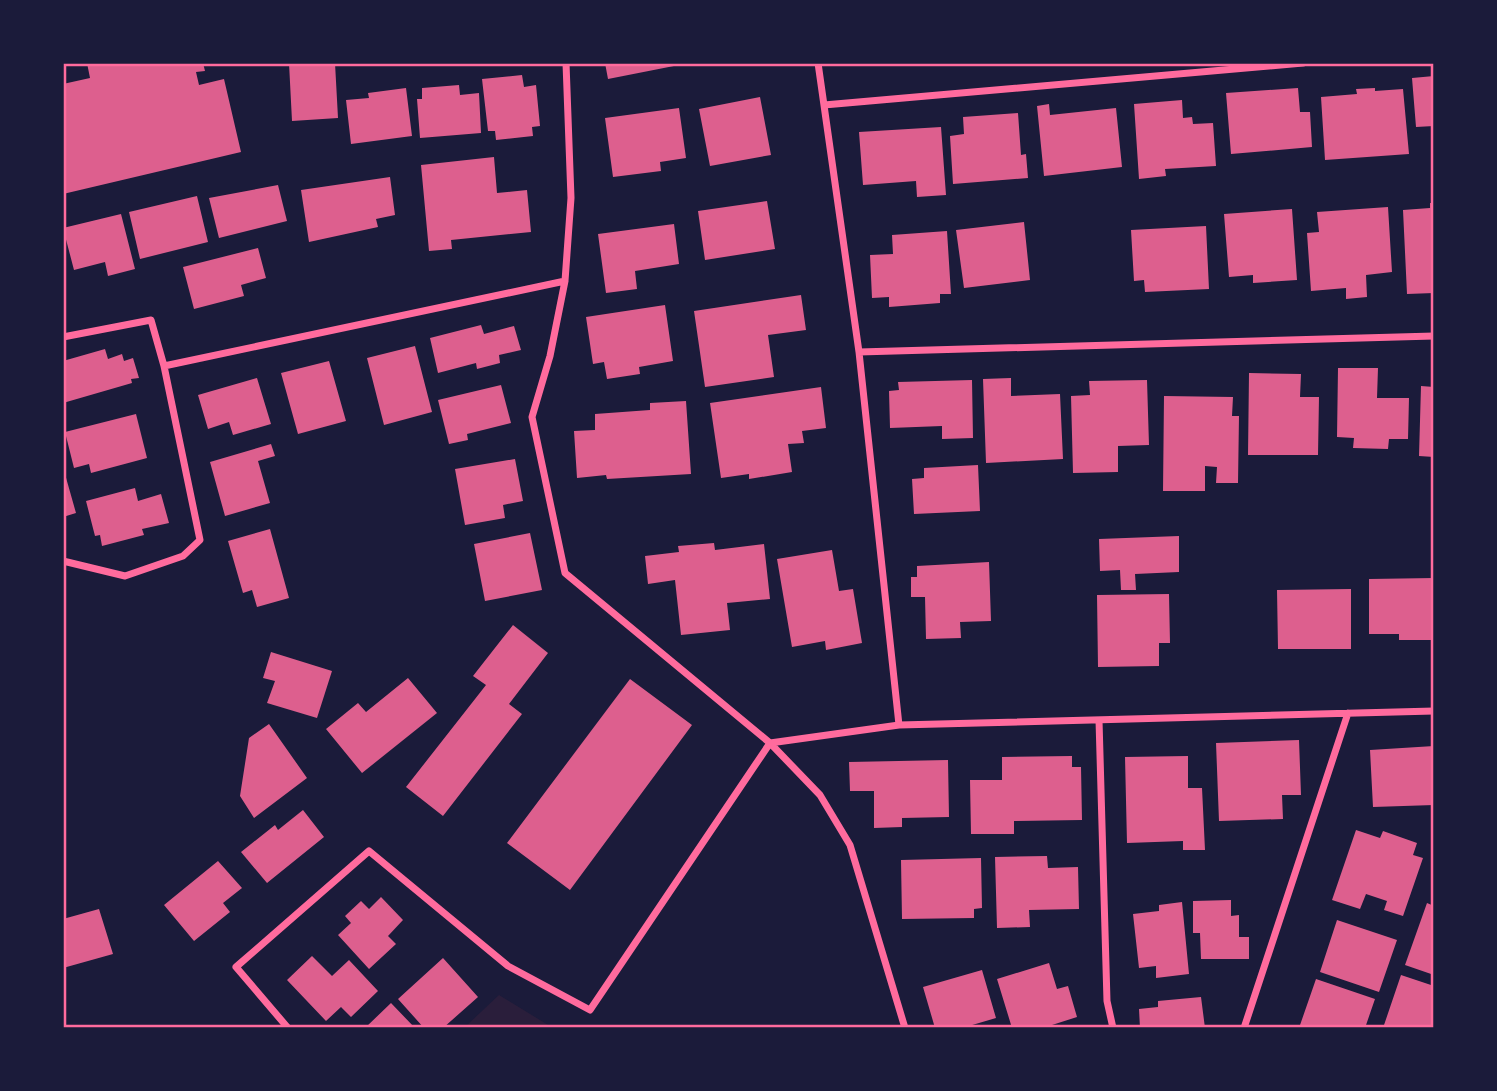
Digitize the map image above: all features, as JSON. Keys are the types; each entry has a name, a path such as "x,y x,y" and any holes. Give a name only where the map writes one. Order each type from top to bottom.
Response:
{"street":[{"path":"566,63 571,198 565,281 550,356 532,417 565,573 770,743 820,795 850,845 905,1028"},
{"path":"818,63 859,352 899,725"},
{"path":"824,105 1303,63"},
{"path":"164,366 565,281"},
{"path":"63,337 151,320 164,366 200,540 183,556 125,576 63,561"},
{"path":"859,352 1434,337"},
{"path":"288,1028 236,967 369,850 508,967 590,1010 770,743 899,725 1434,711"},
{"path":"1244,1028 1348,713"},
{"path":"1099,720 1107,1001 1113,1028"}],"shaded area":[{"path":"499,995 553,1028 464,1028"}],"building":[{"path":"87,63 203,63 205,71 196,72 199,85 224,79 241,152 63,194 63,84 90,78"},
{"path":"289,63 335,63 338,118 292,121"},
{"path":"605,63 679,63 679,65 608,79"},
{"path":"522,75 524,87 536,85 540,126 532,127 533,136 496,140 495,131 488,131 482,79"},
{"path":"1434,76 1434,126 1416,127 1412,78"},
{"path":"459,85 460,95 479,93 481,133 420,138 417,99 422,99 422,88"},
{"path":"406,88 412,136 351,144 346,100 369,98 368,93"},
{"path":"1298,88 1300,112 1310,112 1312,147 1231,154 1226,93"},
{"path":"1375,88 1375,91 1403,89 1409,154 1325,160 1321,97 1357,94 1356,89"},
{"path":"760,97 771,155 710,166 699,109"},
{"path":"1182,100 1183,118 1192,117 1193,124 1213,123 1216,166 1165,169 1166,176 1139,179 1134,104"},
{"path":"1049,104 1050,115 1116,108 1122,167 1044,176 1037,106"},
{"path":"679,108 686,158 660,162 661,171 613,177 605,118"},
{"path":"1018,113 1021,155 1026,154 1028,178 953,184 950,136 964,134 963,117"},
{"path":"941,127 946,195 917,197 916,181 863,185 859,132"},
{"path":"494,157 497,193 527,190 531,232 451,240 452,249 429,251 421,165"},
{"path":"390,177 395,215 376,219 378,227 309,242 301,190"},
{"path":"278,185 287,221 219,238 209,198"},
{"path":"197,196 208,242 140,259 129,212"},
{"path":"767,201 775,249 705,260 698,211"},
{"path":"1430,203 1434,203 1434,293 1407,294 1403,210 1430,208"},
{"path":"1388,207 1392,272 1366,275 1367,297 1346,299 1346,288 1311,291 1307,233 1319,232 1317,212"},
{"path":"1292,209 1297,280 1253,283 1253,275 1229,277 1224,214"},
{"path":"121,214 135,269 108,276 105,262 74,270 63,228"},
{"path":"1024,222 1030,280 964,288 956,230"},
{"path":"674,224 679,264 635,271 637,289 606,293 598,234"},
{"path":"1206,226 1209,289 1145,292 1144,280 1134,281 1131,230"},
{"path":"947,231 951,294 940,294 940,303 889,307 889,297 872,298 870,255 893,254 892,235"},
{"path":"258,248 266,278 241,285 244,296 194,309 183,267"},
{"path":"801,295 806,330 768,335 774,377 705,387 694,311"},
{"path":"665,305 673,361 639,367 640,374 607,379 604,362 593,364 586,317"},
{"path":"481,325 484,334 514,326 521,350 499,355 500,363 477,369 476,363 438,373 430,338"},
{"path":"415,346 432,412 384,425 367,358"},
{"path":"105,349 108,359 122,354 124,361 133,358 139,378 131,379 132,383 63,403 63,361"},
{"path":"329,361 346,421 298,434 281,373"},
{"path":"1338,368 1378,368 1377,398 1409,398 1408,439 1389,439 1388,449 1353,448 1354,438 1337,437"},
{"path":"1249,373 1301,374 1300,397 1319,397 1318,455 1248,455"},
{"path":"257,378 271,424 233,435 229,422 208,429 198,395"},
{"path":"1011,378 1011,396 1060,394 1063,459 986,463 983,379"},
{"path":"972,380 973,438 942,439 942,426 890,428 889,391 899,390 898,382"},
{"path":"1147,380 1149,445 1118,446 1118,472 1073,473 1071,396 1090,395 1089,381"},
{"path":"501,385 511,423 467,434 468,440 449,444 438,400"},
{"path":"1421,386 1434,387 1434,457 1419,456"},
{"path":"821,387 826,428 802,431 804,443 788,444 792,472 749,479 749,474 721,478 710,403"},
{"path":"1164,396 1233,397 1232,416 1239,416 1238,483 1216,483 1217,467 1205,466 1205,491 1163,491"},
{"path":"686,401 691,474 577,478 574,431 595,430 595,414 650,410 650,403"},
{"path":"136,414 147,458 91,473 89,464 74,468 65,432"},
{"path":"271,444 275,456 258,461 270,503 225,516 210,462"},
{"path":"515,459 523,501 503,505 505,518 465,525 455,469"},
{"path":"978,465 980,511 914,514 912,479 924,478 924,468"},
{"path":"63,467 76,513 63,517"},
{"path":"135,488 138,501 161,494 169,523 142,529 144,535 102,546 100,535 95,536 86,501"},
{"path":"270,529 289,598 257,607 252,590 243,593 228,541"},
{"path":"530,533 542,590 485,601 474,544"},
{"path":"1179,536 1179,572 1135,574 1136,590 1121,590 1120,570 1100,571 1099,539"},
{"path":"714,543 715,550 764,544 770,599 727,603 730,630 681,635 675,580 648,584 645,556 679,552 678,546"},
{"path":"832,550 839,591 853,589 862,643 826,650 825,641 792,647 777,559"},
{"path":"989,562 991,621 960,622 961,638 926,639 925,597 911,597 911,577 917,577 917,566"},
{"path":"1434,578 1434,640 1399,640 1399,634 1369,634 1369,579"},
{"path":"1351,589 1351,649 1278,649 1277,590"},
{"path":"1169,594 1170,643 1159,643 1159,666 1098,667 1097,595"},
{"path":"513,625 548,653 509,704 522,714 443,816 406,787 486,685 473,676"},
{"path":"271,652 332,671 317,718 267,703 275,681 263,678"},
{"path":"408,678 437,713 362,773 326,729 358,703 366,712"},
{"path":"630,679 692,725 570,890 507,843"},
{"path":"269,724 307,778 254,818 240,796 249,738"},
{"path":"1299,740 1301,795 1282,795 1283,819 1219,821 1216,743"},
{"path":"1434,746 1434,805 1373,807 1370,750"},
{"path":"1072,756 1072,767 1081,767 1082,820 1014,821 1014,834 971,834 970,780 1002,780 1002,757"},
{"path":"1188,756 1188,788 1202,788 1205,850 1183,850 1183,841 1127,843 1125,757"},
{"path":"948,760 949,817 902,818 902,827 874,828 874,791 850,791 849,762"},
{"path":"303,810 324,837 267,883 241,852 275,825 278,830"},
{"path":"1356,830 1380,838 1383,831 1417,843 1413,855 1423,858 1403,916 1384,910 1387,901 1366,894 1360,909 1332,900"},
{"path":"1047,856 1048,868 1078,867 1079,909 1029,910 1030,927 997,928 995,857"},
{"path":"981,858 982,908 974,909 974,918 902,919 901,860"},
{"path":"218,861 242,888 223,903 230,912 194,941 164,905"},
{"path":"381,897 403,920 388,936 396,944 369,969 338,935 351,923 345,916 361,901 369,909"},
{"path":"1231,900 1231,916 1239,915 1239,937 1249,937 1249,959 1201,959 1200,933 1193,933 1193,901"},
{"path":"1182,902 1189,974 1156,978 1156,966 1139,968 1133,914 1159,911 1159,905"},
{"path":"1427,903 1434,906 1434,975 1405,965"},
{"path":"99,909 113,954 63,968 63,919"},
{"path":"1337,920 1397,940 1379,992 1320,972"},
{"path":"312,956 332,976 349,960 378,991 351,1017 341,1007 326,1021 287,980"},
{"path":"443,958 478,997 443,1028 424,1028 398,999"},
{"path":"1049,963 1057,989 1068,986 1077,1017 1052,1025 1053,1028 1012,1028 997,979"},
{"path":"982,970 996,1018 962,1028 935,1028 923,987"},
{"path":"1401,975 1434,986 1434,1028 1383,1028"},
{"path":"1316,979 1375,999 1365,1028 1299,1028"},
{"path":"1201,997 1205,1028 1140,1028 1139,1009 1158,1007 1158,1001"},
{"path":"391,1003 415,1028 365,1028"}]}
